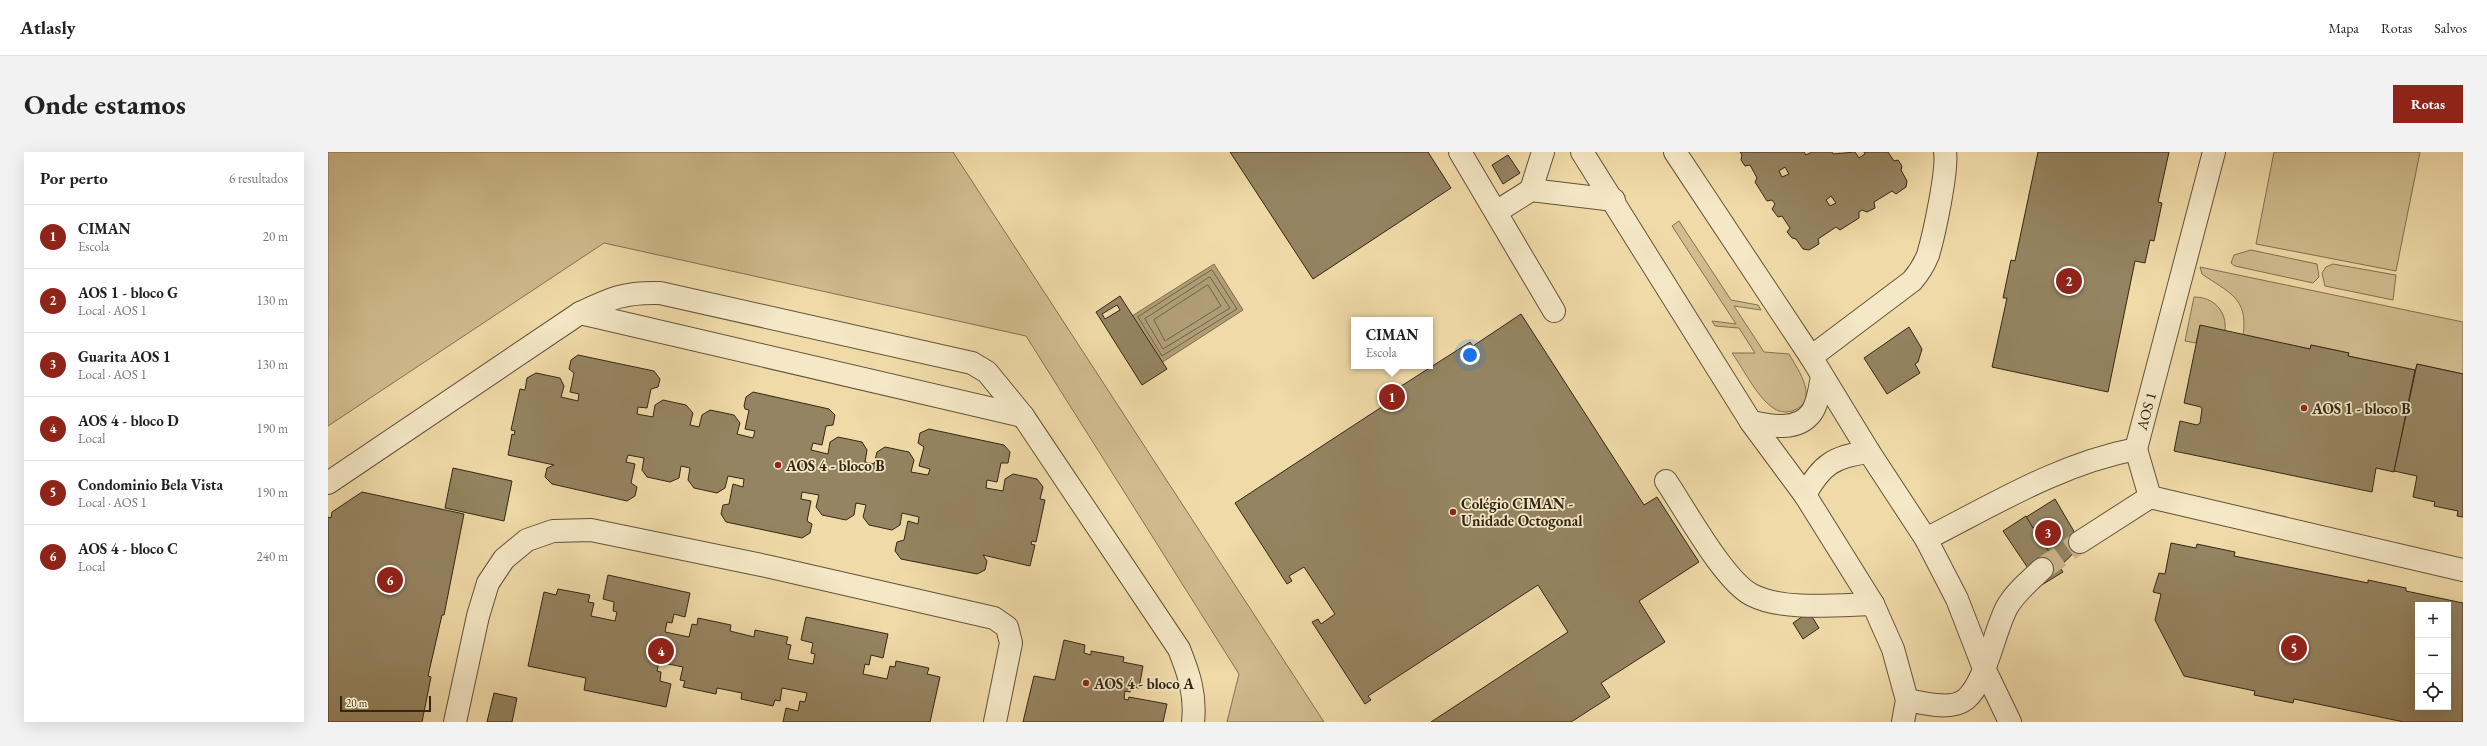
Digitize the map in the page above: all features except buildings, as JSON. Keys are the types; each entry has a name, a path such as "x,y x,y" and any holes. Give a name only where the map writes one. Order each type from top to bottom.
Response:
{"street":[{"path":"1460,152 1554,311"},
{"path":"1531,190 1543,152"},
{"path":"1582,152 1614,200 1751,422 1805,495 1873,604 1893,648 1907,700 1903,722"},
{"path":"1675,152 1811,357 1869,452 1926,539 1957,599 1984,666 2010,722"},
{"path":"1811,357 1912,281 1921,270 1928,255 1946,168 1945,152"},
{"name":"AOS 1","path":"1926,539 2054,473 2103,455 2136,449 2214,152"},
{"path":"1496,212 1531,190 1614,200"},
{"path":"328,483 580,313 615,296 637,292 660,293 972,363 987,372 1023,416 1179,649 1190,678 1195,703 1193,722"},
{"path":"580,313 1023,416"},
{"path":"1751,422 1777,428 1798,423 1812,413 1822,376"},
{"path":"2136,449 2150,496"},
{"path":"1805,495 1816,474 1831,462 1849,454 1869,452"},
{"path":"1666,481 1733,581 1752,595 1781,603 1873,604"},
{"path":"2080,542 2150,496 2463,570"},
{"path":"455,722 486,589 504,559 527,540 553,531 591,530 766,566 994,618 1007,627 1011,643 996,722"},
{"path":"1907,700 1927,704 1948,705 1966,700 1977,686 2007,606 2042,569"}],"shaded area":[{"path":"328,152 953,152 1324,722 1227,722 1239,674 1026,336 604,243 328,426"},
{"path":"2274,152 2420,152 2396,271 2256,244"},
{"path":"1679,221 1731,300 1758,305 1761,310 1734,306 1764,352 1789,354 1802,376 1805,385 1805,400 1801,406 1789,412 1777,410 1766,402 1750,382 1732,353 1755,353 1739,328 1715,326 1712,321 1736,324 1672,226"},
{"path":"2251,250 2317,264 2319,277 2313,283 2235,266 2231,263 2234,255"},
{"path":"2333,264 2396,275 2393,300 2325,286 2322,273 2326,267"},
{"path":"2200,267 2463,322 2463,374 2417,364 2415,370 2348,356 2349,353 2311,345 2310,349 2243,335 2243,312 2239,304 2228,291 2202,274"},
{"path":"2194,297 2208,300 2218,306 2224,317 2225,324 2225,331 2200,326 2196,343 2185,341"}],"water":[{"path":"1214,264 1243,310 1161,363 1132,316"}],"tunnel":[{"path":"2042,569 2080,542"}],"place":[{"name":"AOS 1 - bloco G","path":"2069,281"},
{"name":"CIMAN","path":"1392,397"},
{"name":"AOS 1 - bloco B","path":"2304,408"},
{"name":"AOS 4 - bloco B","path":"778,465"},
{"name":"Colégio CIMAN - Unidade Octogonal","path":"1453,512"},
{"name":"Guarita AOS 1","path":"2048,533"},
{"name":"AOS 4 - bloco C","path":"390,580"},
{"name":"Condominio Bela Vista","path":"2294,648"},
{"name":"AOS 4 - bloco D","path":"661,651"},
{"name":"AOS 4 - bloco A","path":"1086,683"}]}
